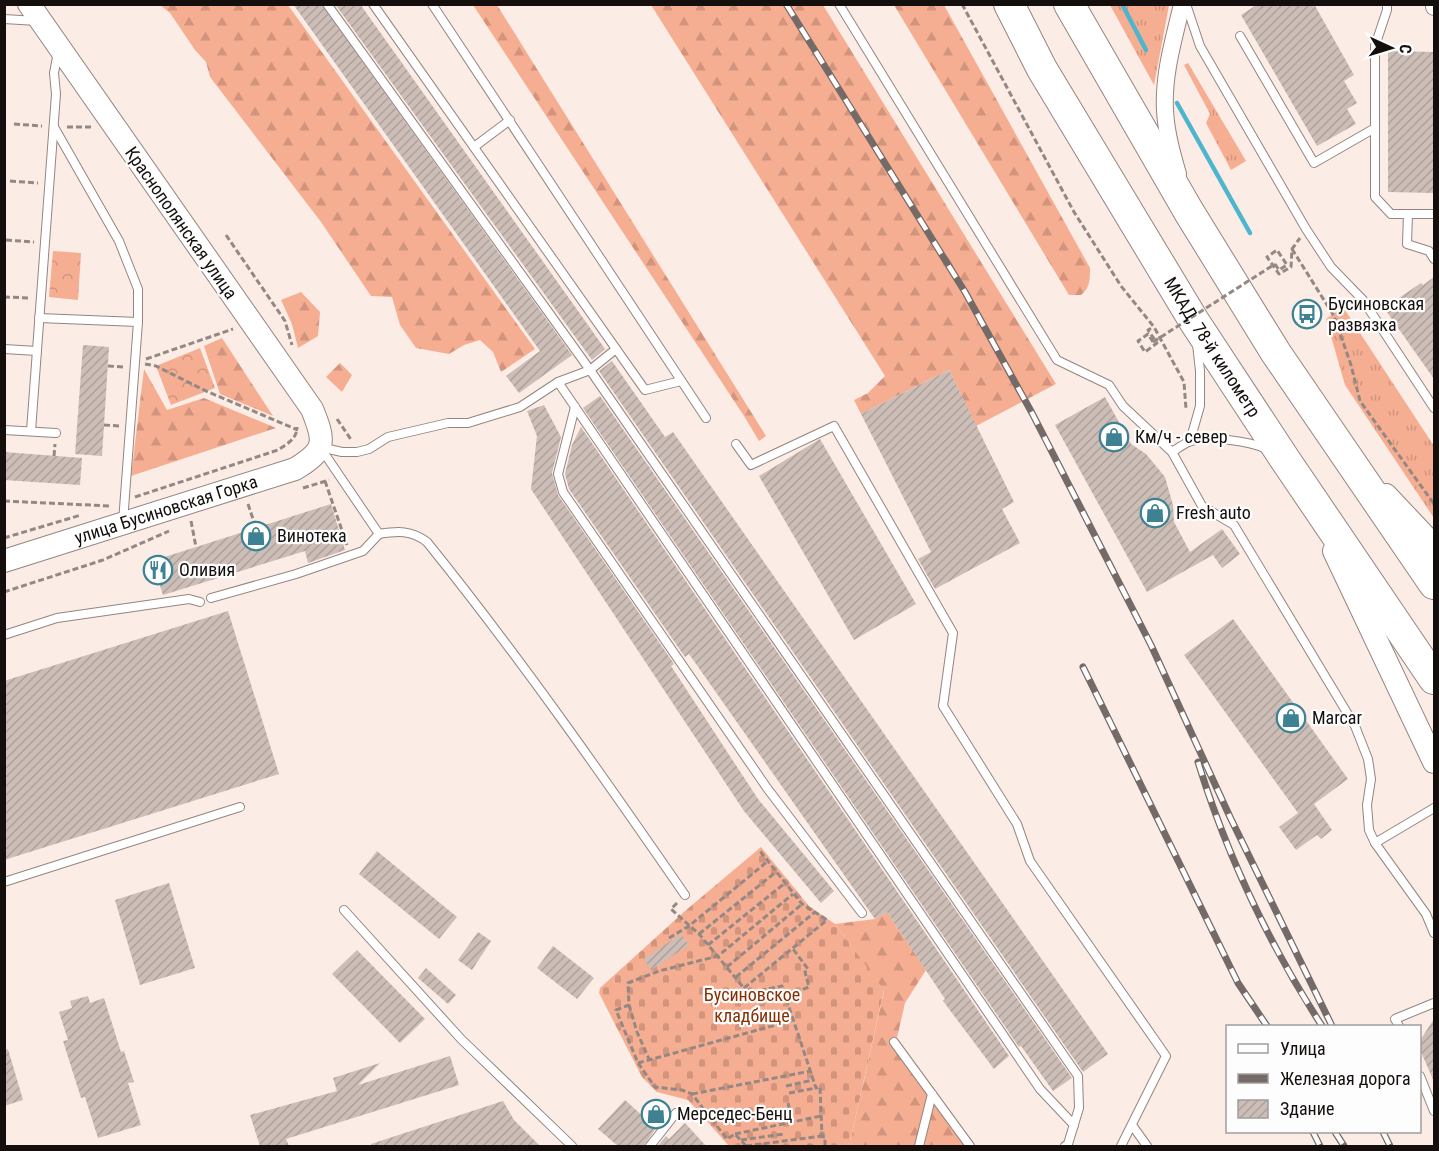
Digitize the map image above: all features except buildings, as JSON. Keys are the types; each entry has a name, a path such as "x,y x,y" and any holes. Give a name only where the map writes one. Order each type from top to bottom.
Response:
{"highway":[{"name":"МКАД, 78-й километр","path":"1009,4 1042,69 1194,321 1434,679"},
{"path":"1069,4 1189,212 1276,353 1434,584"}],"street":[{"path":"1184,4 1167,66 1165,110 1170,146 1189,212"},
{"name":"Краснополянская улица","path":"34,13 312,409 321,432 320,447"},
{"name":"улица Бусиновская Горка","path":"4,561 116,515 295,469 314,456 320,447"},
{"path":"1340,448 1434,546"},
{"path":"1304,488 1434,762"}],"lane":[{"path":"327,4 590,370 1078,1076 1079,1108 1068,1144 1065,1146"},
{"path":"373,4 645,390 681,381"},
{"path":"432,4 706,418"},
{"path":"839,4 1057,360 1109,386 1123,406 1172,452 1202,506 1234,525 1355,726 1368,759 1371,779 1369,830 1375,843 1426,914 1434,933"},
{"path":"1184,4 1200,46 1306,230 1331,267 1363,300 1431,397 1434,408"},
{"path":"1387,4 1375,46 1375,197 1390,214 1434,214"},
{"path":"4,19 34,13"},
{"path":"1240,36 1314,163 1375,128"},
{"path":"31,431 54,127 56,94 54,73 58,49"},
{"path":"474,147 510,120"},
{"path":"54,127 119,241 138,289 138,322 124,501 116,515"},
{"path":"1408,214 1407,244 1429,250 1434,259"},
{"path":"39,318 138,322"},
{"path":"1190,441 1200,406 1200,371 1194,321"},
{"path":"4,349 37,351"},
{"path":"320,447 342,452 357,452 369,449 388,437 448,423 468,423 520,407 558,382 590,370 616,349"},
{"path":"558,382 1040,1089 1074,1125"},
{"path":"574,407 558,474 563,492 767,788 862,913"},
{"path":"736,444 751,465 834,426 953,633 943,706 1017,825 1029,861 1166,1056 1121,1146"},
{"path":"4,430 56,433"},
{"path":"1172,452 1190,441 1230,440 1257,445 1284,458"},
{"path":"320,447 379,534"},
{"path":"211,598 296,574 363,551 379,534 402,531 417,535 427,542 480,608 685,895"},
{"path":"4,635 57,618 189,599 200,602"},
{"path":"4,882 240,807"},
{"path":"1375,843 1434,808"},
{"path":"344,910 461,1039 572,1146"},
{"path":"1398,1025 1395,1019 1434,1002"},
{"path":"894,1042 970,1146"},
{"path":"1421,1081 1434,1111"},
{"path":"919,1146 932,1094"},
{"path":"650,1146 676,1113"},
{"path":"1132,1125 1147,1146"}],"path":[{"path":"962,4 1074,212 1121,286 1154,327 1185,382 1185,403"},
{"path":"14,124 93,127 87,118"},
{"path":"10,181 50,184"},
{"path":"226,235 285,321 295,355"},
{"path":"6,240 45,242"},
{"path":"1154,327 1149,330 1157,343 1145,352 1138,341 1148,334 1153,342 1275,264 1279,270 1287,265 1278,250 1267,257 1279,274 1291,267 1292,249 1334,315 1351,365 1359,401 1434,504"},
{"path":"4,297 41,299"},
{"path":"135,362 238,328"},
{"path":"156,366 206,391 297,430"},
{"path":"334,414 357,452"},
{"path":"116,515 124,501 278,450 291,442 297,430 295,418"},
{"path":"292,491 340,477"},
{"path":"325,481 350,552"},
{"path":"4,501 116,515"},
{"path":"249,504 256,528"},
{"path":"99,509 116,515"},
{"path":"4,536 11,536 88,513"},
{"path":"181,525 191,521 196,547"},
{"path":"4,592 103,560 172,529"},
{"path":"744,988 826,920 802,904 760,851"},
{"path":"669,938 689,926 768,861"},
{"path":"699,934 776,872"},
{"path":"708,945 785,883"},
{"path":"649,1060 629,1005 628,983 670,968 718,956 793,894"},
{"path":"685,895 671,909 699,934 748,993 782,986 816,1088"},
{"path":"727,967 802,904"},
{"path":"736,978 814,912"},
{"path":"786,996 809,987 805,972 808,969 792,948"},
{"path":"629,1005 616,1010 638,1063 655,1087 682,1090 692,1094 728,1139 735,1134 821,1116"},
{"path":"638,1063 794,1020"},
{"path":"692,1094 811,1071"},
{"path":"786,1086 813,1080"},
{"path":"789,1093 820,1087 822,1136 825,1137 825,1146"},
{"path":"788,1103 793,1122"},
{"path":"735,1134 746,1146 822,1136"},
{"path":"741,1140 784,1134"},
{"path":"807,1146 813,1146"}],"green space":[{"path":"160,5 288,5 535,349 501,372 493,352 480,340 464,345 449,354 416,348 400,325 392,297 371,296 321,222 210,77 206,62 170,13"},
{"path":"473,5 497,5 766,436 759,441 744,416"},
{"path":"651,5 823,5 1056,384 976,426 949,370 861,414 854,400 868,393 885,376"},
{"path":"894,5 944,5 1090,268 1088,286 1081,295 1069,295"},
{"path":"1110,5 1169,5 1154,85"},
{"path":"1188,63 1246,161 1231,170 1206,123 1210,114 1184,65"},
{"path":"53,251 81,253 78,300 49,297"},
{"path":"301,292 320,312 318,336 298,348 292,324 281,300"},
{"path":"1343,307 1434,446 1434,518 1345,385 1326,319"},
{"path":"222,338 273,416 220,394 204,346"},
{"path":"200,348 215,388 171,405 156,366"},
{"path":"340,363 352,375 342,392 326,377"},
{"path":"144,369 167,410 204,398 276,428 131,476"},
{"name":"Бусиновское кладбище","path":"761,847 809,906 835,924 884,990 849,1146 729,1146 688,1100 657,1092 642,1077 599,993 600,988 685,911"},
{"path":"887,912 926,970 905,1003 897,1038 975,1145 849,1146 884,991 835,924 875,919"}],"waterway":[{"path":"1122,4 1146,50"},
{"path":"1177,103 1250,233"}],"railway":[{"path":"786,4 965,292 1032,413 1151,645 1230,817 1332,1025"},
{"path":"1083,667 1238,983 1266,1025"},
{"path":"1198,762 1222,831 1251,898 1284,963 1321,1025"},
{"path":"1314,1133 1320,1146"},
{"path":"1336,1133 1344,1146"},
{"path":"1384,1133 1390,1146"}],"place":[{"name":"Бусиновская развязка","path":"1307,314"},
{"name":"Км/ч - север","path":"1114,437"},
{"name":"Fresh auto","path":"1155,513"},
{"name":"Винотека","path":"256,536"},
{"name":"Оливия","path":"158,570"},
{"name":"Marcar","path":"1291,718"},
{"name":"Мерседес-Бенц","path":"656,1114"}]}
